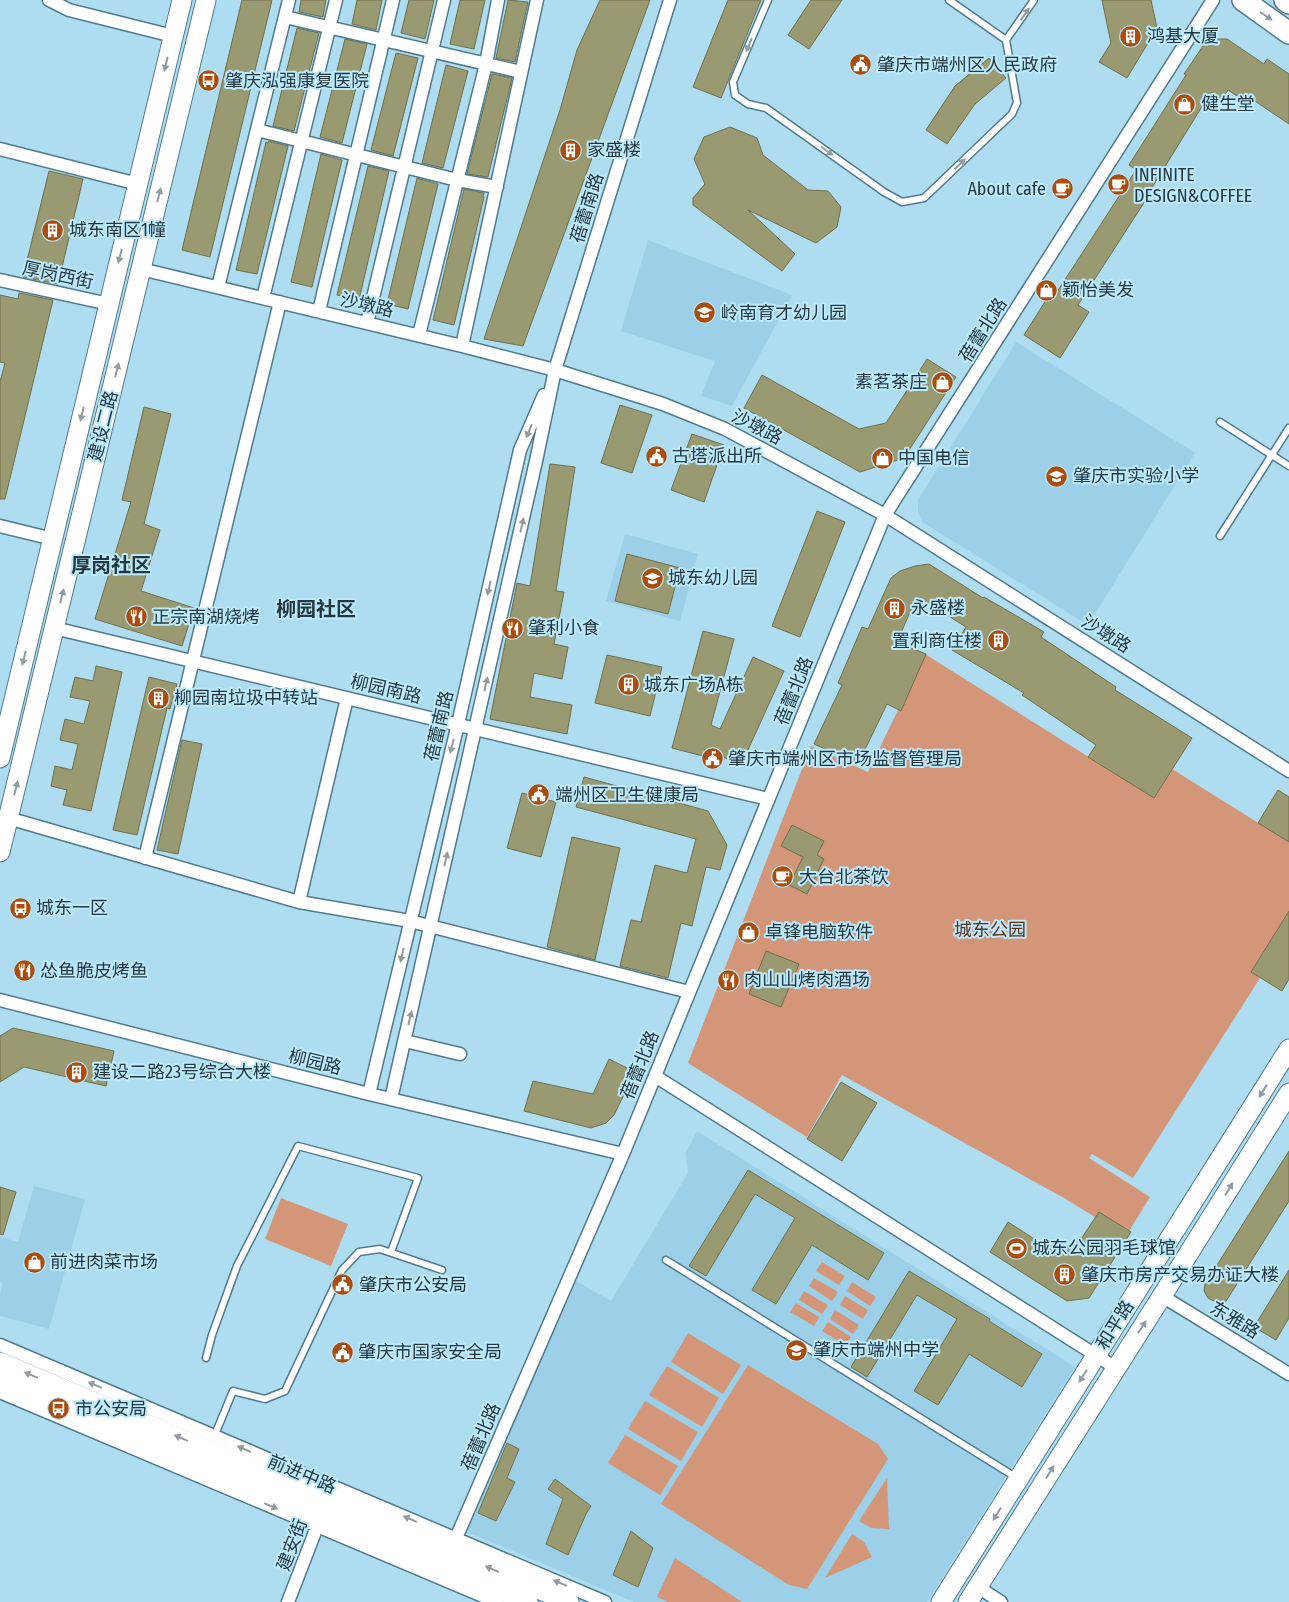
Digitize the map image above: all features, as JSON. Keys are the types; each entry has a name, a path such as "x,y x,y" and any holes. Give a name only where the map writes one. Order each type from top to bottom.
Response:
{"main road":[{"name":"建设二路","path":"0,758 182,0"},
{"name":"建设二路","path":"0,852 206,0"},
{"path":"1243,0 1289,33"},
{"path":"1285,0 1289,3"},
{"name":"和平路","path":"941,1602 1289,1049"},
{"name":"和平路","path":"973,1595 1289,1093"},
{"path":"0,1362 209,1450"},
{"name":"前进中路","path":"0,1380 209,1450 322,1514 528,1602"},
{"path":"322,1514 453,1545 569,1602"}],"street":[{"path":"49,0 69,10 173,36"},
{"path":"218,287 289,0"},
{"path":"263,298 336,0"},
{"path":"319,311 393,0"},
{"path":"367,323 444,0"},
{"path":"419,335 486,64 498,0"},
{"path":"462,346 536,0"},
{"name":"蓓蕾南路","path":"391,1099 476,728 555,370 670,0"},
{"name":"蓓蕾北路","path":"453,1545 623,1154 886,515 1213,0"},
{"path":"285,16 521,72"},
{"path":"257,130 457,180 497,187"},
{"path":"0,149 138,184"},
{"name":"沙墩路","path":"141,269 419,335 555,370 663,404 725,429 886,515 1289,771"},
{"name":"厚岗西街","path":"0,280 109,304"},
{"path":"145,858 280,302"},
{"name":"蓓蕾南路","path":"369,1094 458,724 520,450 555,370"},
{"path":"0,526 53,539"},
{"name":"柳园南路","path":"54,628 768,799"},
{"path":"299,902 347,698"},
{"path":"8,818 299,902 410,921 689,992"},
{"name":"柳园路","path":"0,1000 369,1094 623,1154"},
{"path":"405,1041 460,1054"},
{"path":"655,1076 1116,1368"},
{"name":"东雅路","path":"1162,1296 1289,1374"},
{"name":"前进中路","path":"0,1345 209,1450 604,1602"},
{"name":"前进中路","path":"0,1392 322,1514 497,1602"},
{"name":"建安街","path":"288,1602 322,1514"},
{"path":"973,1595 1000,1602"}],"lane":[{"path":"768,0 733,82 735,95 748,104 766,108 884,192 902,202 924,198 1012,114 1017,103 1006,40 1034,0"},
{"path":"949,0 1006,40"},
{"path":"1220,422 1289,466"},
{"path":"1220,536 1289,428"},
{"path":"206,1358 212,1335 237,1266 298,1146 418,1178 391,1252"},
{"path":"209,1450 234,1391 264,1399 285,1391 342,1270 359,1252 380,1249 442,1270"},
{"path":"666,1260 1018,1479"}],"shaded area":[{"name":"岭南育才幼儿园","path":"648,240 792,295 732,406 701,396 715,361 621,331"},
{"name":"肇庆市实验小学","path":"1016,342 1195,453 1088,625 922,522 918,512 918,500"},
{"name":"城东幼儿园","path":"625,534 698,554 680,621 606,601"},
{"name":"肇庆市端州中学","path":"697,1131 1075,1367 927,1602 634,1602 465,1531 576,1281 611,1301 688,1173 686,1153"},
{"name":"前进肉菜市场","path":"34,1186 85,1199 49,1329 0,1316 0,1295 3,1283 0,1282 0,1237 18,1242"}],"green space":[{"name":"城东公园","path":"925,654 1154,798 1172,769 1289,842 1289,911 1251,972 1260,978 1133,1178 1092,1154 1089,1158 1150,1197 1126,1236 1064,1198 842,1075 807,1137 688,1063 811,746 868,772"},
{"path":"281,1198 348,1224 331,1266 265,1239"},
{"path":"822,1262 845,1276 839,1285 816,1271"},
{"path":"814,1278 838,1292 832,1301 809,1286"},
{"path":"852,1282 876,1297 870,1306 847,1291"},
{"path":"804,1291 828,1305 822,1314 799,1300"},
{"path":"845,1296 868,1310 863,1319 840,1305"},
{"path":"796,1303 819,1317 814,1326 790,1312"},
{"path":"835,1310 859,1325 853,1334 830,1319"},
{"path":"828,1322 851,1337 845,1345 822,1331"},
{"path":"688,1333 741,1365 723,1394 671,1362"},
{"path":"748,1365 878,1444 888,1459 807,1589 789,1585 661,1504"},
{"path":"667,1366 719,1398 702,1427 649,1395"},
{"path":"645,1401 698,1432 681,1461 628,1429"},
{"path":"625,1435 678,1466 660,1495 608,1463"},
{"path":"887,1478 889,1529 871,1528 859,1521"},
{"path":"852,1534 864,1542 872,1557 825,1578"},
{"path":"675,1558 742,1602 668,1602 657,1597"}],"building":[{"path":"242,0 272,0 210,257 182,250"},
{"path":"301,0 326,0 323,17 299,12"},
{"path":"357,0 382,0 376,30 352,24"},
{"path":"409,0 434,0 425,39 401,33"},
{"path":"460,0 485,0 474,49 450,44"},
{"path":"508,0 528,2 515,62 496,58"},
{"name":"家盛楼","path":"600,0 650,0 523,346 484,339 560,110 577,50"},
{"path":"728,0 761,0 721,98 693,87"},
{"path":"811,0 842,0 809,49 788,35"},
{"name":"鸿基大厦","path":"1102,0 1151,0 1157,28 1127,78 1099,62 1111,43"},
{"path":"297,28 319,33 294,131 273,126"},
{"path":"345,39 367,44 342,143 320,137"},
{"path":"1214,39 1227,39 1264,64 1267,59 1289,74 1289,124 1243,93 1240,98 1228,90 1222,99 1211,92 1149,195 1078,305 1089,312 1060,358 1024,335 1053,289 1057,292 1136,170 1129,165 1186,75 1184,74 1203,46"},
{"path":"396,53 418,58 393,156 371,150"},
{"path":"989,58 1006,78 975,104 947,144 926,130 955,86"},
{"path":"446,65 468,71 443,168 422,163"},
{"path":"492,74 512,78 488,177 467,174"},
{"path":"730,127 757,138 763,155 808,190 828,191 841,207 837,227 816,243 748,210 795,254 782,271 693,205 693,198 705,184 694,159 704,137"},
{"path":"269,141 288,146 257,274 236,270 266,142 268,143"},
{"path":"321,154 342,160 312,287 291,282"},
{"path":"368,166 389,171 359,300 337,295"},
{"name":"城东南区1幢","path":"49,171 83,179 58,284 23,277"},
{"path":"417,178 438,184 408,309 387,304"},
{"path":"464,189 484,193 484,197 454,325 433,320"},
{"path":"19,293 53,300 5,499 0,499 0,382 5,363 0,362 0,295 18,299"},
{"path":"927,359 956,377 904,458 860,472 744,408 762,375 859,429 886,423"},
{"path":"620,405 652,415 632,473 601,463"},
{"path":"144,407 171,414 144,524 160,530 141,591 194,608 182,646 95,619 131,502 122,500"},
{"path":"692,434 724,445 704,502 671,490"},
{"path":"550,464 575,467 556,591 564,592 554,644 568,647 562,679 534,673 530,697 572,705 567,734 490,719 517,583 530,586"},
{"path":"817,511 845,522 800,637 772,626"},
{"path":"627,554 680,568 668,614 615,601"},
{"path":"929,564 983,598 1044,632 1041,637 1116,687 1115,690 1192,738 1154,798 1088,757 1096,745 1022,695 1024,693 952,650 966,627 917,596 897,642 926,654 901,711 887,704 858,764 814,744 842,685 838,683 862,627 868,629 891,578 900,571"},
{"path":"703,631 734,639 711,725 720,729 753,657 784,671 741,765 705,749 703,756 672,748"},
{"name":"城东广场A栋","path":"607,655 662,667 650,716 595,703"},
{"path":"96,666 122,672 91,811 63,805 67,790 51,786 55,766 72,770 78,744 60,740 65,719 84,724 90,701 70,697 75,677 93,681"},
{"path":"149,677 177,684 170,709 167,708 137,835 113,830"},
{"path":"182,740 202,744 178,854 157,850"},
{"path":"584,777 708,811 727,845 720,870 706,867 692,926 681,923 668,978 620,966 631,920 641,922 655,865 687,873 696,839 576,807"},
{"path":"1278,790 1289,797 1289,842 1258,823"},
{"path":"522,793 556,802 541,857 507,848"},
{"path":"792,825 824,841 817,855 824,859 807,894 789,885 803,857 781,846"},
{"path":"572,837 620,848 595,960 547,947"},
{"path":"1289,911 1289,979 1282,991 1251,972"},
{"path":"766,951 799,964 781,1007 749,994"},
{"name":"建设二路23号综合大楼","path":"13,1028 114,1051 106,1086 24,1067 0,1082 0,1036"},
{"path":"609,1059 635,1072 614,1115 606,1123 591,1128 524,1111 533,1081 593,1094"},
{"path":"841,1082 877,1103 842,1161 807,1139"},
{"path":"1289,1151 1289,1201 1223,1306 1208,1298 1204,1291 1205,1284"},
{"path":"748,1170 884,1253 868,1280 812,1245 776,1304 752,1290 795,1218 755,1194 706,1276 689,1266"},
{"path":"0,1187 16,1192 3,1235 0,1234"},
{"name":"肇庆市房产交易办证大楼","path":"1099,1212 1131,1232 1089,1298 1067,1301 990,1252 1008,1222 1053,1251 1079,1242"},
{"path":"1289,1270 1289,1318 1276,1340 1254,1327"},
{"path":"909,1271 990,1319 989,1321 1042,1354 1022,1387 969,1354 938,1405 914,1391 957,1319 917,1295 867,1377 851,1367"},
{"path":"507,1443 519,1449 507,1478 515,1482 496,1521 478,1513"},
{"path":"555,1479 591,1506 568,1555 546,1544 563,1499 548,1489"},
{"path":"631,1531 653,1548 638,1587 613,1575"}],"place":[{"name":"鸿基大厦","path":"1131,36"},
{"name":"肇庆市端州区人民政府","path":"861,65"},
{"name":"肇庆泓强康复医院","path":"209,81"},
{"name":"健生堂","path":"1185,104"},
{"name":"家盛楼","path":"571,150"},
{"name":"INFINITE DESIGN&COFFEE","path":"1118,185"},
{"name":"About cafe","path":"1062,189"},
{"name":"城东南区1幢","path":"53,230"},
{"name":"颖怡美发","path":"1046,290"},
{"name":"岭南育才幼儿园","path":"705,313"},
{"name":"素茗茶庄","path":"943,382"},
{"name":"古塔派出所","path":"656,456"},
{"name":"中国电信","path":"882,458"},
{"name":"肇庆市实验小学","path":"1057,476"},
{"name":"城东幼儿园","path":"652,578"},
{"name":"永盛楼","path":"895,608"},
{"name":"正宗南湖烧烤","path":"136,617"},
{"name":"肇利小食","path":"512,628"},
{"name":"置利商住楼","path":"998,641"},
{"name":"城东广场A栋","path":"628,685"},
{"name":"柳园南垃圾中转站","path":"158,698"},
{"name":"肇庆市端州区市场监督管理局","path":"712,759"},
{"name":"端州区卫生健康局","path":"539,795"},
{"name":"大台北茶饮","path":"783,877"},
{"name":"城东一区","path":"20,908"},
{"name":"卓锋电脑软件","path":"749,932"},
{"name":"怂鱼脆皮烤鱼","path":"24,971"},
{"name":"肉山山烤肉酒场","path":"728,980"},
{"name":"建设二路23号综合大楼","path":"77,1072"},
{"name":"城东公园羽毛球馆","path":"1016,1248"},
{"name":"前进肉菜市场","path":"34,1262"},
{"name":"肇庆市房产交易办证大楼","path":"1065,1275"},
{"name":"肇庆市公安局","path":"343,1285"},
{"name":"肇庆市端州中学","path":"797,1350"},
{"name":"肇庆市国家安全局","path":"342,1352"},
{"name":"市公安局","path":"59,1409"}],"district":[{"name":"厚岗社区","path":"111,565"},
{"name":"柳园社区","path":"316,609"}]}
